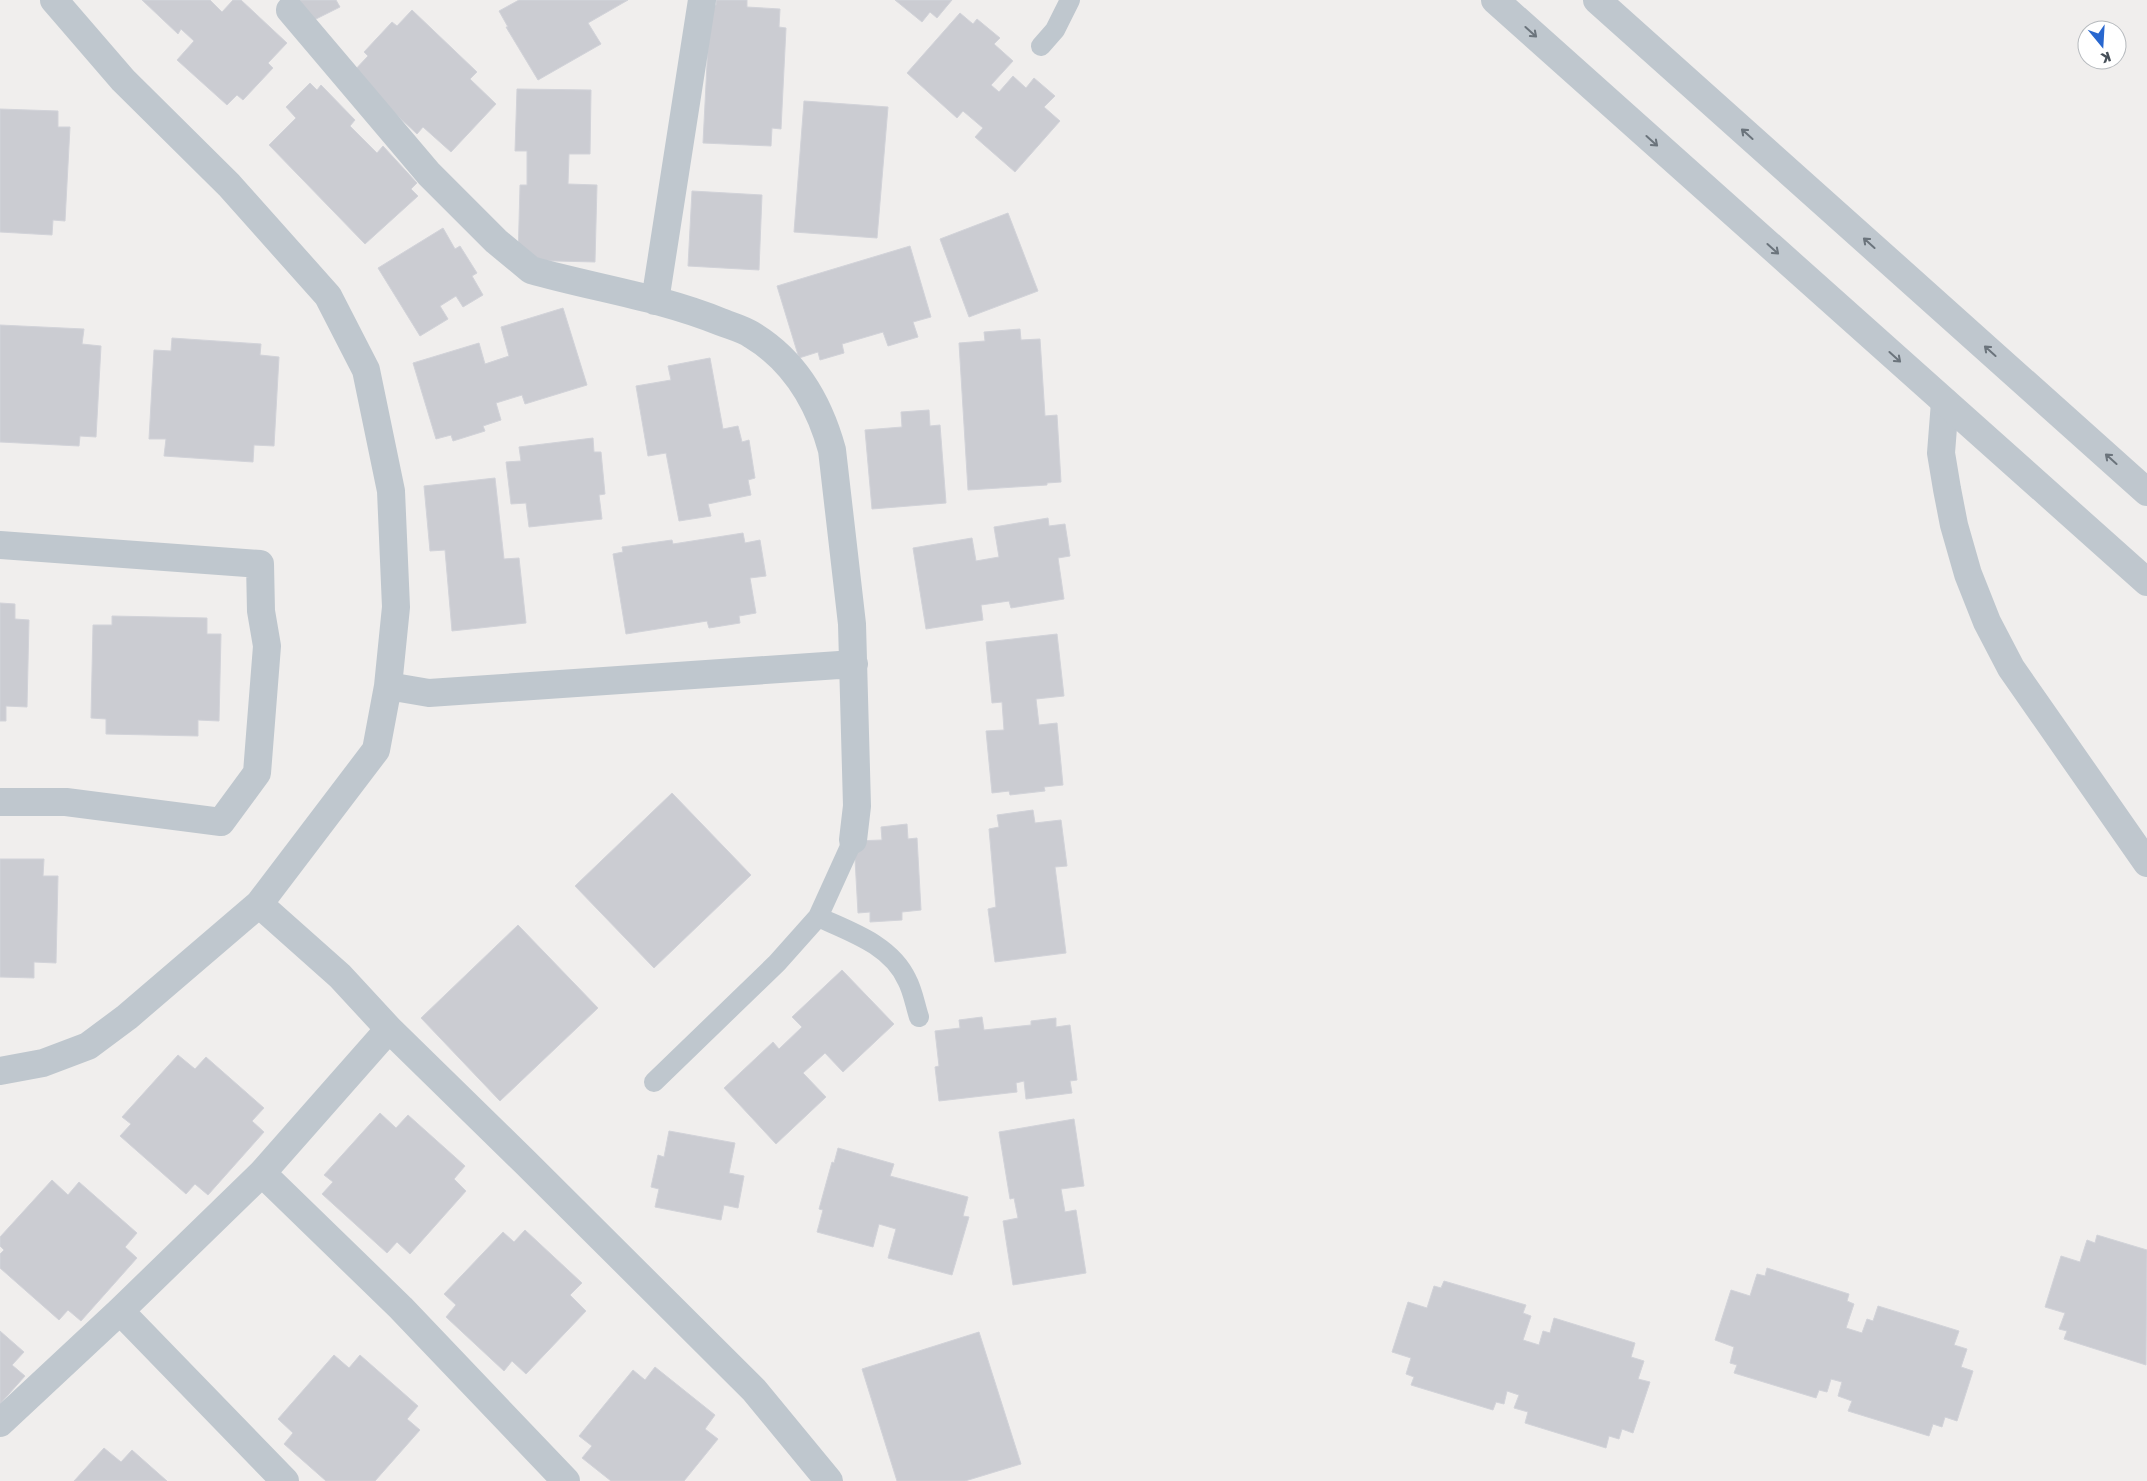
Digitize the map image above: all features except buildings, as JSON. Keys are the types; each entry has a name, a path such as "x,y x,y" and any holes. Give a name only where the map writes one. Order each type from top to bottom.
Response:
{"street":[{"path":"0,1071 43,1063 88,1046 127,1017 259,904 376,750 388,686 396,606 391,491 366,370 328,296 229,185 123,80 54,0"},
{"path":"656,301 702,0"},
{"path":"1495,0 2147,582"},
{"path":"1598,0 2147,492"},
{"path":"290,10 429,174 511,255 531,270 580,284 656,301 703,315 751,334 788,365 816,404 826,427 832,450 852,624 857,806 853,840"},
{"path":"1945,402 1941,453 1946,489 1968,574 1987,622 2011,668 2147,863"},
{"path":"0,545 260,564 260,611 268,646 257,773 221,822 66,802 0,802"},
{"path":"388,686 429,693 854,664"},
{"path":"259,904 340,976 389,1029 754,1390 829,1481"},
{"path":"0,1423 120,1311 262,1172 389,1029"},
{"path":"262,1172 401,1308 566,1481"},
{"path":"120,1311 285,1481"}],"lane":[{"path":"1041,46 1055,30 1070,0"},
{"path":"654,1082 777,963 818,918 853,840"},
{"path":"818,918 868,940 896,962 907,980 919,1017"}]}
